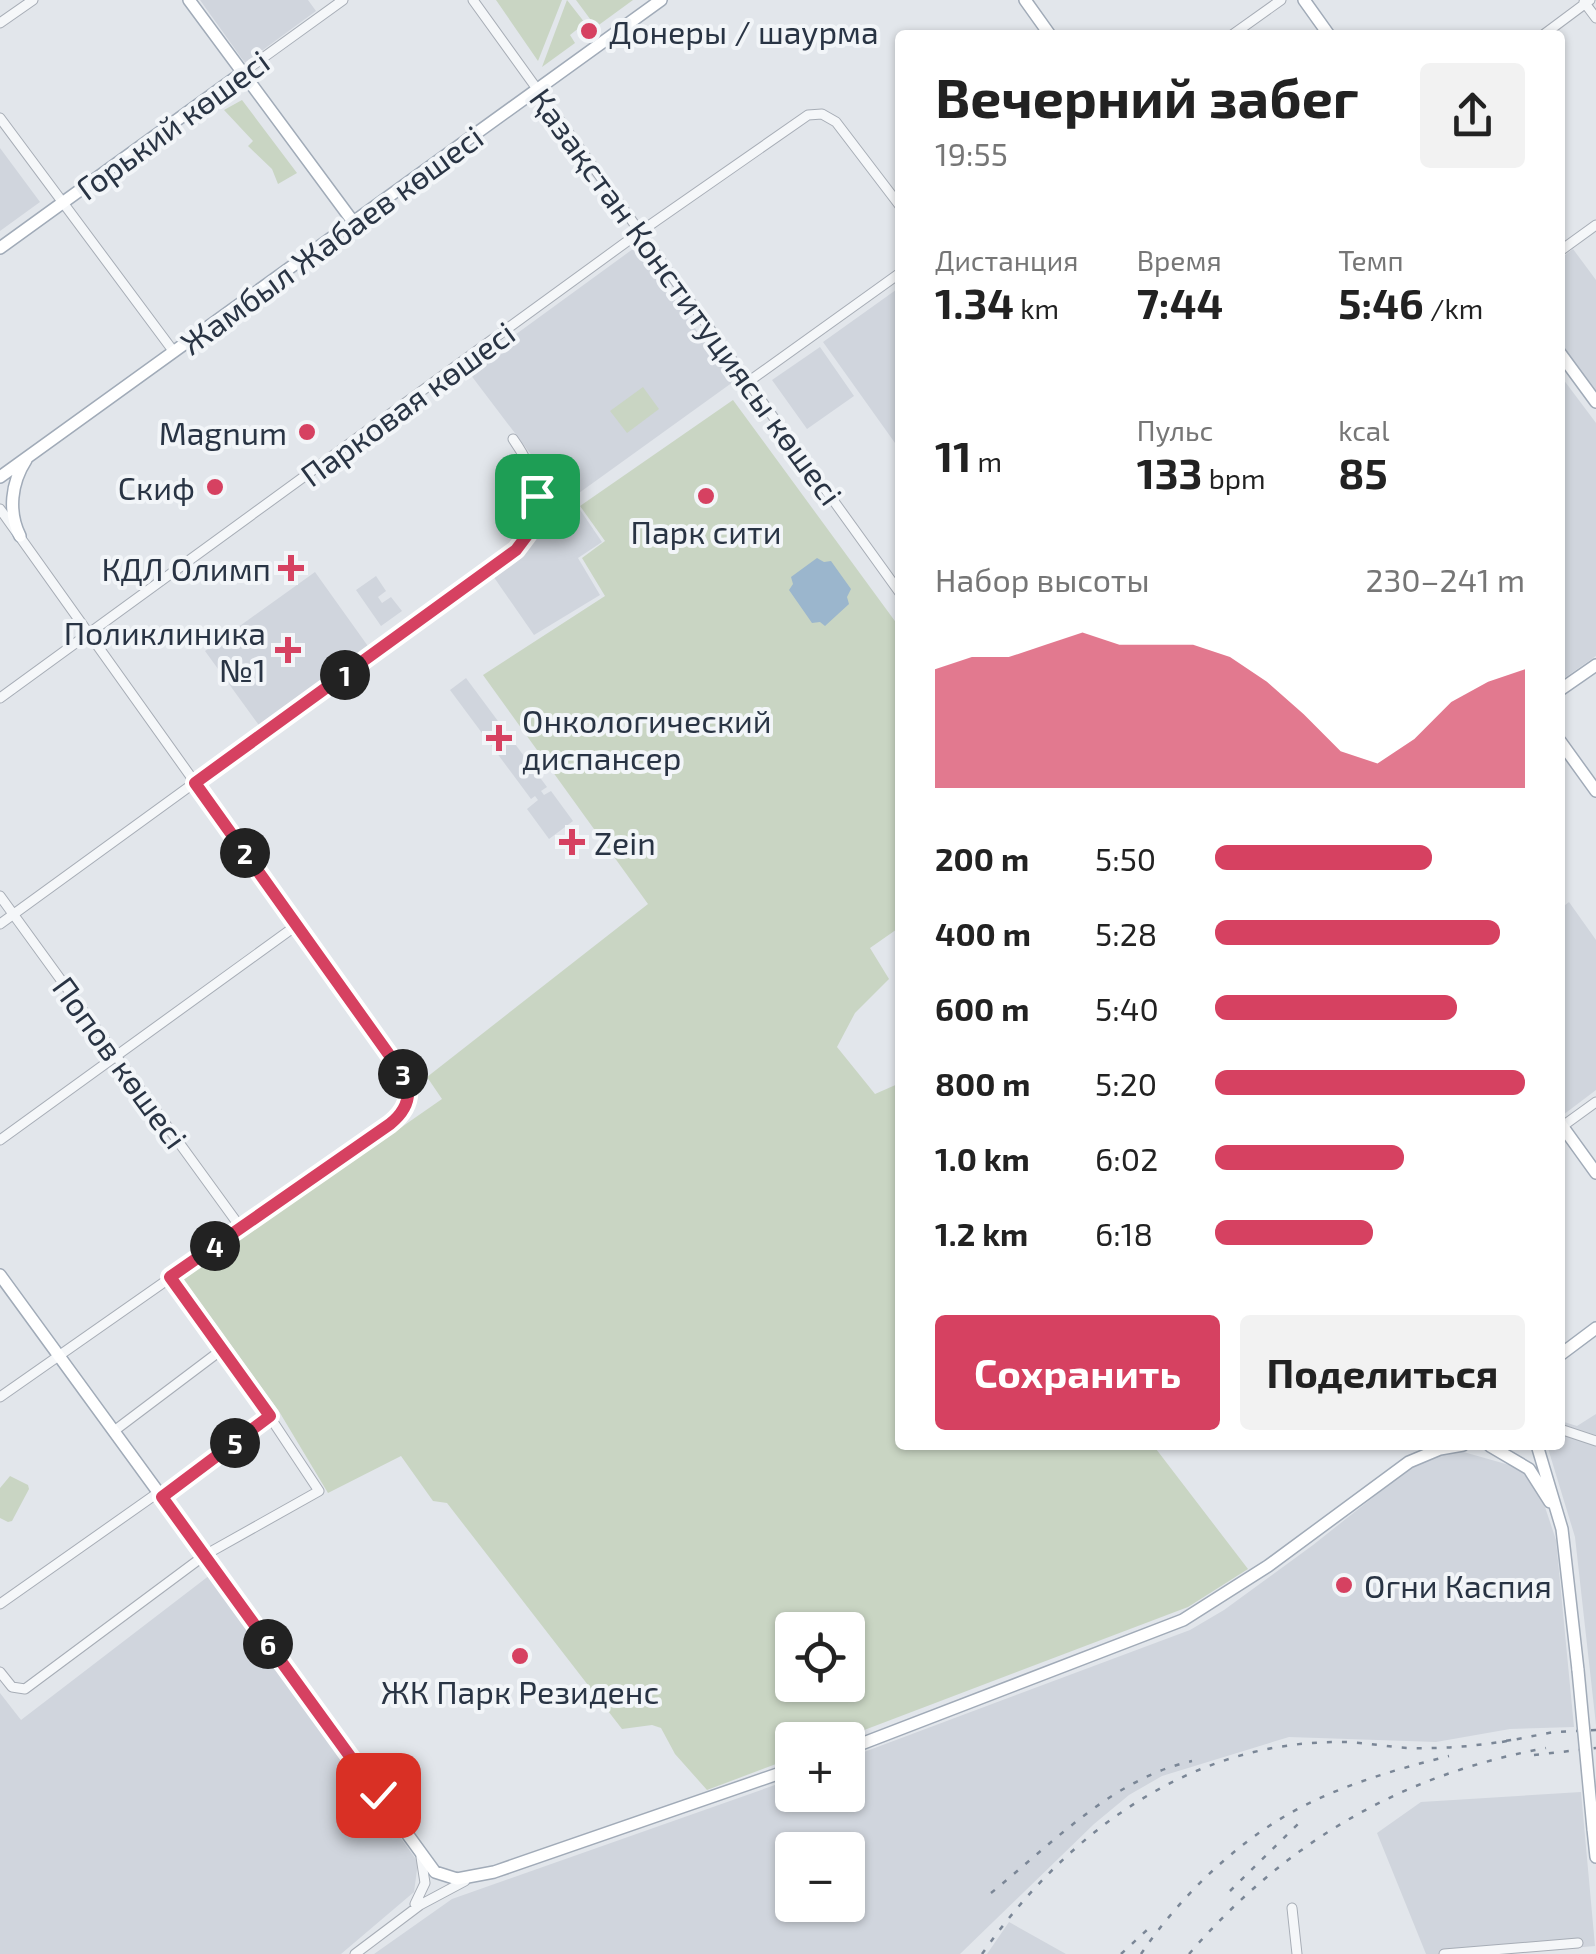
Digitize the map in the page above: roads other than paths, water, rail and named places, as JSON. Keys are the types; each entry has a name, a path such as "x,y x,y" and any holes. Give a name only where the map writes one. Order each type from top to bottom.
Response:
{"main road":[{"path":"189,0 354,223"},
{"name":"Жамбыл Жабаев көшесі","path":"0,477 661,0"},
{"path":"1025,0 1046,30"},
{"path":"1304,0 1325,30"},
{"name":"Горький көшесі","path":"0,248 242,73"},
{"path":"1565,360 1596,402"},
{"path":"20,536 12,504 20,470 29,456"},
{"path":"0,513 20,536"},
{"path":"1565,687 1596,665"},
{"path":"1565,748 1596,791"},
{"path":"1565,1131 1596,1172"},
{"path":"0,1274 435,1872 446,1878 482,1875 775,1775"},
{"path":"1565,1347 1596,1325"},
{"path":"865,1743 1183,1620 1278,1558 1422,1450"},
{"path":"1409,1462 1438,1450"},
{"path":"1495,1450 1529,1469 1562,1529"},
{"path":"1538,1450 1562,1529 1596,1857"}],"street":[{"path":"0,23 32,0"},
{"name":"Горький көшесі","path":"242,73 344,0"},
{"name":"Қазақстан Конституциясы көшесі","path":"473,0 895,586"},
{"path":"1239,30 1281,0"},
{"path":"1549,30 1586,1 1596,18"},
{"name":"Парковая көшесі","path":"0,698 640,232 798,122 817,114 836,122 895,199"},
{"path":"0,118 174,352"},
{"path":"1565,247 1596,225"},
{"path":"748,382 895,277"},
{"path":"0,924 522,545 534,526 537,496 530,465 513,439"},
{"path":"0,1398 396,1119 408,1098 405,1077 20,536"},
{"name":"Попов көшесі","path":"0,896 241,1228"},
{"path":"0,1140 297,926"},
{"path":"1565,1123 1596,1102"},
{"path":"0,1672 12,1687 25,1688 205,1556 319,1491 224,1348 170,1277"},
{"path":"114,1431 224,1348"},
{"path":"0,1604 270,1416"},
{"path":"1565,1430 1596,1441"},
{"path":"404,1917 424,1888 420,1856"},
{"path":"356,1954 448,1888 482,1875"},
{"path":"1292,1908 1297,1954"},
{"path":"1444,1954 1578,1943"}],"water":[{"path":"817,558 831,561 851,589 849,604 825,626 812,623 789,590 793,584 791,577"}],"railway":[{"path":"1502,1742 1554,1732 1596,1730"},
{"path":"982,1954 1015,1910 1092,1834 1183,1777 1233,1758 1285,1746 1341,1742 1436,1748 1516,1739"},
{"path":"1189,1954 1265,1878 1349,1819 1442,1776 1546,1748"},
{"path":"1534,1755 1596,1748"},
{"path":"1141,1954 1197,1886 1267,1828 1350,1786 1449,1756"},
{"path":"991,1893 1110,1797 1163,1770 1192,1761"},
{"path":"1230,1891 1304,1818"},
{"path":"1121,1954 1148,1929"}],"place":[{"name":"Донеры / шаурма","path":"589,31"},
{"name":"Magnum","path":"307,432"},
{"name":"Скиф","path":"215,487"},
{"name":"Парк сити","path":"706,496"},
{"name":"КДЛ Олимп","path":"291,568"},
{"name":"Поликлиника №1","path":"288,650"},
{"name":"Онкологический диспансер","path":"499,738"},
{"name":"Zein","path":"572,842"},
{"name":"Огни Каспия","path":"1344,1585"},
{"name":"ЖК Парк Резиденс","path":"520,1656"}]}
